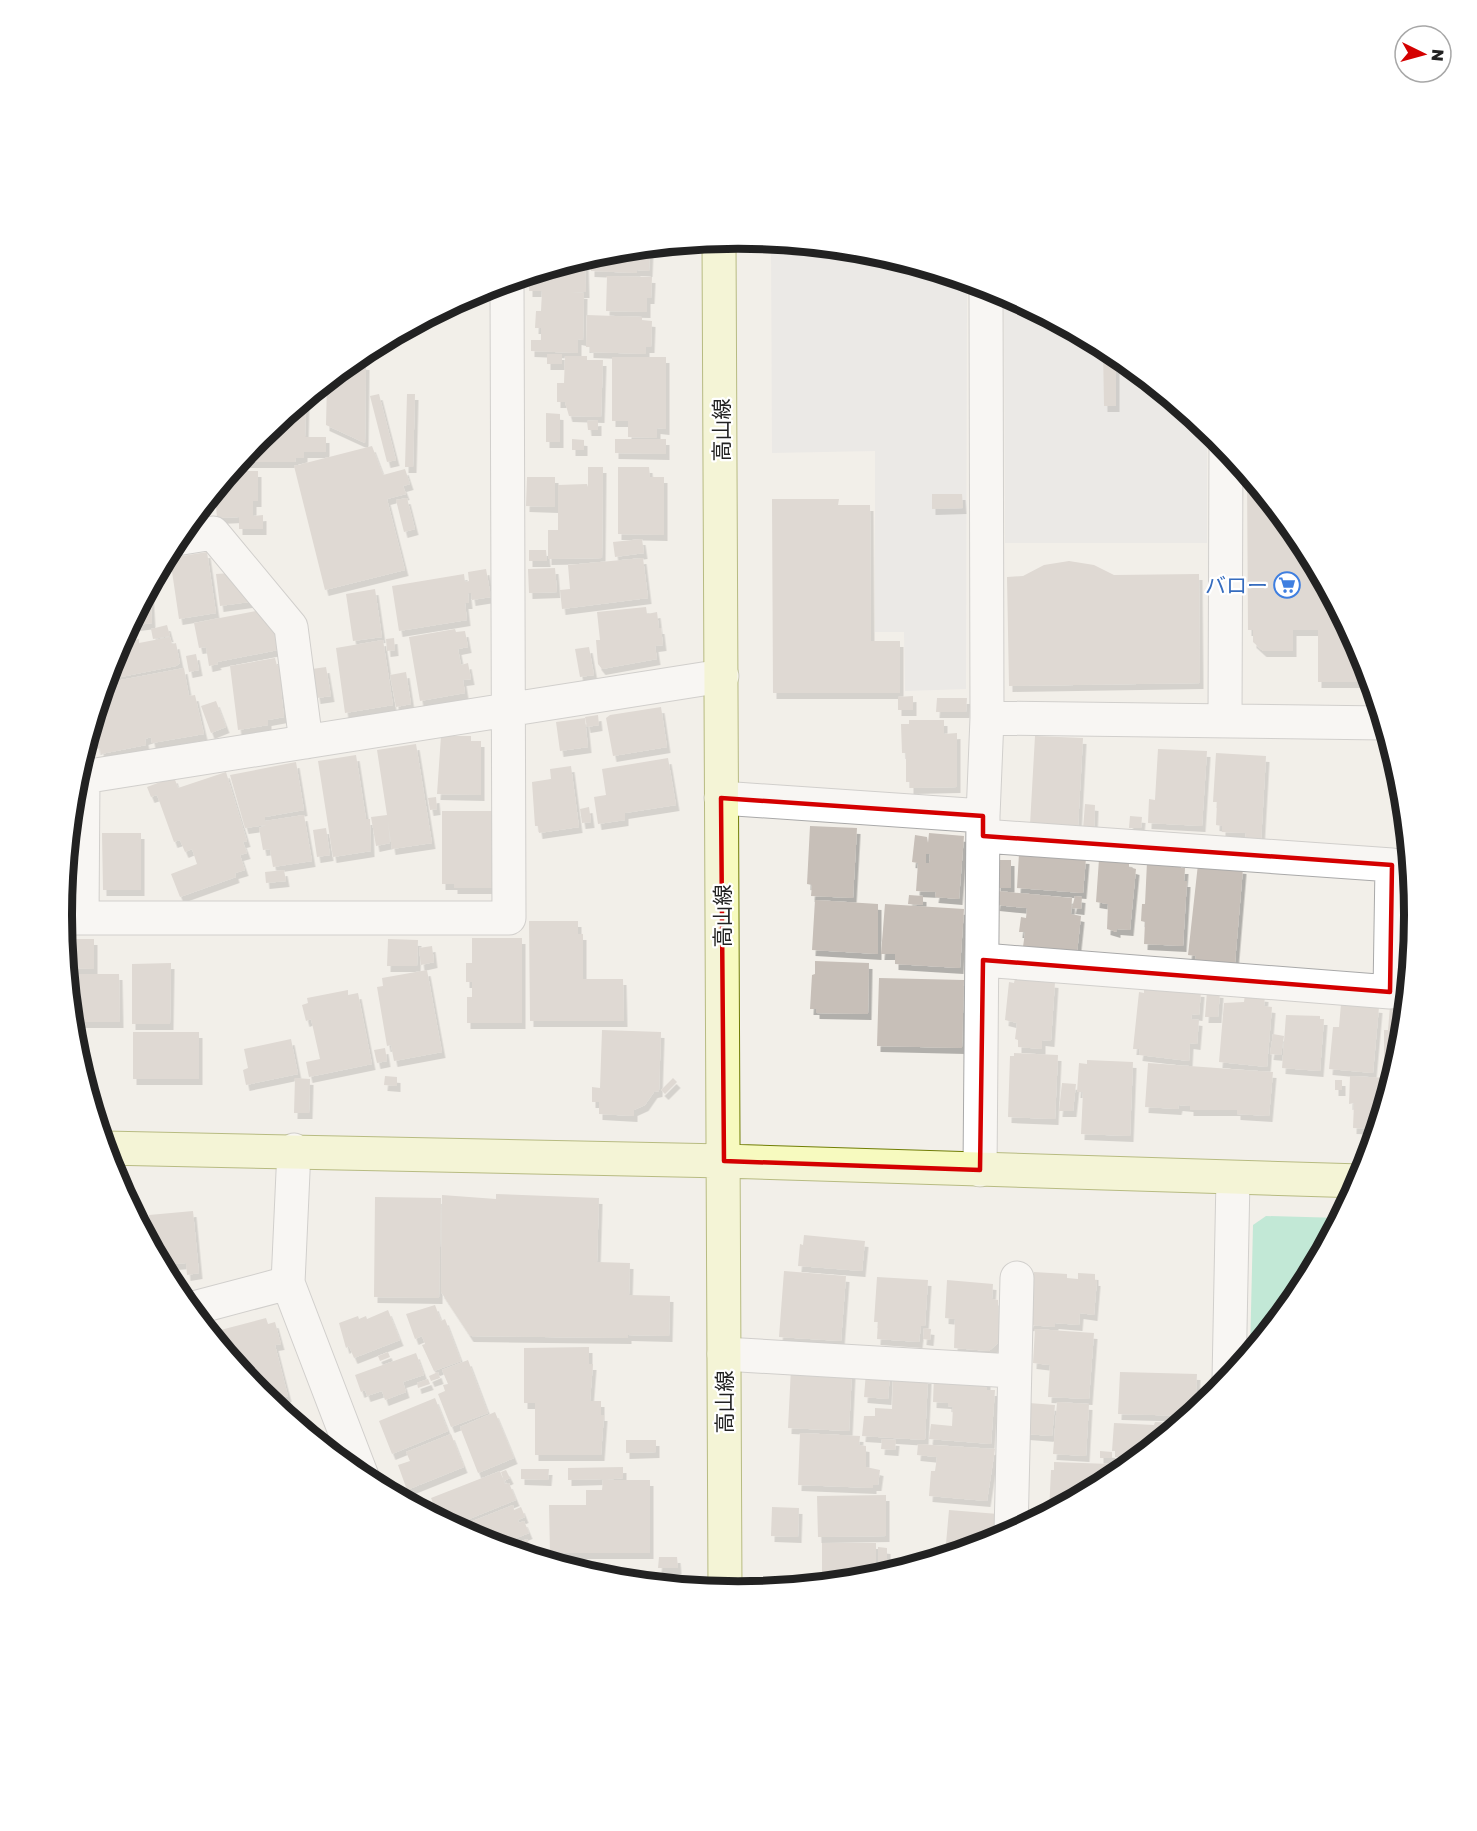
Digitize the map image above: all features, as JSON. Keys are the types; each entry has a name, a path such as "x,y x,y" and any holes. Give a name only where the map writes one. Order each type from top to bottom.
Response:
{"street":[{"name":"高山線","path":"720,249 725,1582"},
{"path":"72,918 508,918 507,291"},
{"path":"980,1170 983,826 987,718 986,297"},
{"path":"1225,720 1226,461"},
{"path":"190,537 213,533 291,627 306,742"},
{"path":"88,772 306,742 722,676"},
{"path":"987,718 1376,723"},
{"path":"721,798 983,826 1392,865 1402,955 1390,992 983,960"},
{"path":"72,917 77,838"},
{"path":"114,1148 294,1150 724,1161 1350,1180"},
{"path":"294,1150 288,1283 356,1461"},
{"path":"1229,1366 1233,1178"},
{"path":"1011,1523 1017,1278"},
{"path":"199,1307 288,1283"},
{"path":"724,1354 1013,1371"}],"highlighted area":[{"path":"721,798 983,816 983,836 1392,865 1390,992 983,960 980,1170 724,1161"}],"green space":[{"path":"1266,1216 1332,1218 1293,1286 1250,1342 1253,1225"}],"shaded area":[{"path":"771,250 869,262 967,289 966,689 905,691 904,632 875,632 875,451 772,453"},
{"path":"1004,305 1072,338 1109,361 1178,414 1207,441 1207,543 1005,543"}],"building":[{"path":"650,255 649,271 637,270 637,273 591,271 591,266"},
{"path":"585,267 586,292 571,292 584,293 583,340 578,339 578,353 531,351 531,340 541,340 541,328 535,328 536,311 541,311 542,291 529,291 529,283 542,279 541,282 551,283 543,282 543,279"},
{"path":"607,276 652,277 651,298 647,298 647,312 606,311"},
{"path":"587,315 642,317 642,320 652,321 651,347 646,347 646,354 590,352 590,347 586,347"},
{"path":"547,354 562,354 562,364 547,364"},
{"path":"565,356 587,356 587,360 603,360 601,417 569,416 565,402 557,402 557,383 564,383"},
{"path":"612,357 666,357 666,429 657,428 657,438 628,437 628,421 612,421"},
{"path":"1103,357 1116,366 1116,406 1104,406"},
{"path":"366,364 365,443 326,425 327,392"},
{"path":"379,394 396,460 387,462 370,396"},
{"path":"407,394 415,394 413,467 405,467"},
{"path":"306,409 305,437 326,437 326,452 304,452 304,458 296,458 295,462 250,462"},
{"path":"546,413 560,414 560,442 546,442"},
{"path":"598,420 598,430 588,430 587,421"},
{"path":"572,439 584,440 584,450 572,450"},
{"path":"615,439 666,439 666,454 615,453"},
{"path":"372,446 383,475 405,469 410,484 403,486 406,494 387,499 405,570 325,590 294,466"},
{"path":"588,467 603,467 602,558 548,559 548,530 558,530 558,485 587,484 588,487"},
{"path":"618,467 649,467 650,477 664,477 664,535 618,534"},
{"path":"242,471 258,471 258,501 253,501 253,516 263,515 263,529 239,529 239,517 217,518 216,503 237,476"},
{"path":"527,477 555,477 555,507 526,506"},
{"name":"バロー","path":"1247,485 1293,545 1316,582 1363,682 1318,682 1318,630 1293,630 1293,651 1263,651 1253,642 1253,630 1248,630"},
{"path":"932,494 962,494 963,508 932,509"},
{"path":"407,498 415,529 404,532 396,500"},
{"path":"772,499 839,499 838,505 870,505 871,641 900,641 900,693 773,693"},
{"path":"642,539 644,553 615,557 613,542"},
{"path":"529,550 546,550 547,561 529,561"},
{"path":"207,552 216,613 179,619 171,566 177,557"},
{"path":"643,558 648,598 562,609 560,590 570,589 568,565"},
{"path":"1069,561 1094,565 1114,575 1199,574 1200,683 1009,686 1007,577 1023,576 1044,565"},
{"path":"555,568 557,592 529,593 528,569"},
{"path":"486,569 491,597 472,600 471,593 468,593 469,603 465,603 467,620 399,631 392,586 464,574 465,582 469,581 468,572"},
{"path":"231,573 256,601 220,606 216,574"},
{"path":"375,589 382,637 353,641 346,594"},
{"path":"151,602 152,623 139,625"},
{"path":"646,607 647,614 657,612 659,628 661,628 663,645 655,646 657,659 602,669 598,664 596,640 600,640 597,612"},
{"path":"261,610 275,625 278,650 217,662 218,664 209,666 206,647 199,648 194,623"},
{"path":"167,625 170,636 153,639 151,629"},
{"path":"455,629 456,632 465,631 468,647 458,649 461,665 468,663 471,679 463,680 465,693 420,701 409,637"},
{"path":"170,637 172,644 176,643 180,663 176,666 116,678 132,640 139,639 139,643"},
{"path":"394,638 395,650 387,651 386,639"},
{"path":"383,640 393,705 345,713 336,648"},
{"path":"589,647 594,675 580,677 575,649"},
{"path":"196,654 199,670 189,672 186,656"},
{"path":"275,658 277,666 281,665 285,690 281,690 284,717 268,720 268,725 238,730 230,666"},
{"path":"326,667 331,696 317,698 312,669"},
{"path":"184,668 189,696 195,695 204,734 152,743 151,737 145,739 146,745 101,754 95,741 115,681"},
{"path":"406,672 411,704 396,707 390,675"},
{"path":"913,696 913,710 898,710 898,697"},
{"path":"937,698 967,698 966,712 936,712"},
{"path":"216,701 226,727 211,733 201,706"},
{"path":"661,707 667,747 613,756 606,718 610,715"},
{"path":"598,715 599,725 587,727 585,717"},
{"path":"585,718 588,747 560,751 556,722"},
{"path":"909,720 944,720 944,734 957,733 957,787 910,788 910,782 906,782 906,753 902,753 901,724 909,724"},
{"path":"441,736 471,736 471,741 481,741 481,795 437,794"},
{"path":"1035,736 1083,738 1078,827 1030,825"},
{"path":"416,744 432,843 392,849 388,822 390,843 376,846 371,817 387,815 377,750"},
{"path":"1158,749 1207,751 1202,826 1148,823 1149,799 1155,800"},
{"path":"1216,753 1266,756 1261,842 1245,841 1246,833 1222,832 1222,826 1216,825 1217,802 1213,802"},
{"path":"356,755 366,819 370,819 371,851 333,857 318,761"},
{"path":"668,758 676,805 625,813 625,820 598,824 594,797 606,795 602,769"},
{"path":"296,762 304,810 265,817 265,821 304,815 312,861 273,867 270,849 263,850 259,828 266,825 245,828 230,775"},
{"path":"571,766 579,827 539,833 538,826 535,826 532,782 551,779 550,769"},
{"path":"226,772 247,841 243,842 247,853 240,855 245,870 235,873 236,877 180,897 171,874 197,864 192,849 185,852 180,840 174,842 157,795 151,797 147,787 174,777 178,788"},
{"path":"436,797 437,809 430,810 428,798"},
{"path":"1085,804 1095,805 1094,829 1083,829"},
{"path":"589,807 591,822 582,823 580,809"},
{"path":"442,811 492,811 492,888 454,888 454,884 442,884"},
{"path":"1130,816 1142,817 1141,828 1129,828"},
{"path":"810,826 857,828 853,898 811,896 812,885 807,884"},
{"path":"326,828 330,855 317,857 313,830"},
{"path":"102,833 141,833 141,890 103,890"},
{"path":"929,833 964,836 959,899 935,897 936,892 916,891 918,863 912,862 915,835 927,837 928,843","holes":["926,854 930,854 929,863 926,863"]},
{"path":"1019,853 1086,858 1083,893 1017,888"},
{"path":"1099,859 1129,861 1129,867 1136,869 1130,930 1117,929 1117,932 1107,929 1108,904 1096,902"},
{"path":"997,860 1011,860 1011,888 997,888"},
{"path":"1147,862 1181,864 1181,868 1185,868 1184,881 1187,881 1183,946 1144,944 1145,922 1141,921 1142,904 1145,904"},
{"path":"1198,864 1243,868 1235,963 1195,960 1196,956 1188,955"},
{"path":"284,870 286,881 266,883 265,872"},
{"path":"998,891 1072,898 1071,914 1081,916 1077,953 1023,947 1025,932 1019,932 1021,917 1026,918 1027,908 996,905"},
{"path":"909,895 923,896 923,905 908,904"},
{"path":"1075,896 1082,897 1081,909 1072,908"},
{"path":"815,900 878,904 878,954 812,950"},
{"path":"885,904 964,909 960,968 895,964 895,954 881,954"},
{"path":"529,921 578,921 578,934 583,934 583,979 623,979 624,1021 530,1021"},
{"path":"472,938 522,938 522,1023 467,1023 467,997 472,997 472,982 466,982 466,963 472,963"},
{"path":"73,939 94,939 94,969 74,968"},
{"path":"388,939 418,940 417,966 387,966"},
{"path":"432,946 434,962 421,965 419,948"},
{"path":"815,961 869,963 868,1014 816,1013 816,1009 810,1009"},
{"path":"171,963 170,1024 132,1024 132,964"},
{"path":"427,970 442,1052 394,1061 391,1045 387,1046 377,987 383,986 382,978"},
{"path":"75,974 119,974 120,1022 81,1022"},
{"path":"879,978 964,980 962,1048 877,1046"},
{"path":"1015,978 1055,982 1051,1041 1042,1040 1042,1049 1018,1047 1018,1040 1015,1039 1017,1023 1005,1020 1009,982 1014,983"},
{"path":"1144,988 1201,991 1199,1015 1192,1014 1191,1019 1199,1020 1197,1044 1190,1043 1189,1061 1139,1055 1140,1049 1133,1049 1139,992 1144,993"},
{"path":"348,990 348,995 358,993 372,1064 309,1077 306,1062 320,1059 311,1019 306,1021 302,1005 308,1003 307,998"},
{"path":"1207,991 1220,992 1218,1017 1205,1017"},
{"path":"1245,994 1265,996 1264,1006 1272,1007 1267,1067 1219,1062 1224,1003 1244,1002"},
{"path":"1341,1004 1379,1007 1373,1073 1329,1069 1333,1027 1339,1027"},
{"path":"1390,1006 1398,1007 1388,1063 1388,1059 1384,1060 1384,1030 1388,1030"},
{"path":"1286,1015 1320,1016 1320,1019 1324,1019 1320,1071 1282,1068"},
{"path":"602,1030 661,1032 659,1091 654,1092 645,1105 634,1110 634,1116 599,1114 599,1102 592,1102 592,1087 600,1088"},
{"path":"133,1032 199,1032 199,1079 133,1079"},
{"path":"1273,1034 1284,1036 1281,1055 1270,1054"},
{"path":"291,1039 298,1074 246,1085 243,1070 248,1068 244,1049"},
{"path":"385,1048 387,1061 377,1063 374,1050"},
{"path":"1014,1053 1058,1055 1055,1119 1008,1117 1010,1056 1014,1056"},
{"path":"1087,1060 1133,1062 1130,1136 1081,1134 1083,1092 1077,1092 1079,1063 1087,1064"},
{"path":"1148,1063 1273,1072 1269,1116 1237,1114 1237,1110 1190,1110 1190,1106 1179,1105 1178,1109 1145,1107"},
{"path":"385,1076 397,1077 397,1086 384,1085"},
{"path":"1350,1076 1384,1078 1370,1129 1353,1128 1354,1103 1349,1104"},
{"path":"295,1078 310,1079 309,1113 294,1113"},
{"path":"673,1078 677,1082 665,1094 661,1090"},
{"path":"1335,1080 1342,1080 1342,1090 1335,1090"},
{"path":"1062,1083 1076,1084 1073,1111 1059,1111"},
{"path":"496,1194 599,1198 597,1262 630,1263 629,1295 670,1296 669,1336 628,1335 628,1338 470,1336 441,1292 442,1195 496,1199"},
{"path":"375,1197 441,1198 439,1298 374,1297"},
{"path":"193,1211 199,1273 187,1275 186,1263 171,1264 150,1228 149,1215"},
{"path":"804,1235 865,1241 862,1271 798,1266 800,1244 803,1245"},
{"path":"784,1271 846,1276 841,1341 779,1337"},
{"path":"1034,1272 1067,1274 1067,1278 1078,1279 1078,1273 1095,1274 1095,1280 1097,1280 1094,1315 1080,1313 1079,1325 1055,1323 1055,1327 1028,1325 1033,1308 1028,1307"},
{"path":"877,1277 928,1280 925,1326 921,1326 919,1342 877,1339 878,1322 874,1322"},
{"path":"947,1280 993,1284 992,1299 998,1300 999,1342 989,1351 954,1348 955,1319 945,1318"},
{"path":"435,1305 441,1321 445,1319 461,1361 434,1371 422,1345 425,1344 422,1336 415,1339 406,1314"},
{"path":"388,1310 400,1340 354,1358 349,1346 346,1348 339,1323 358,1316 359,1319 366,1316 367,1319"},
{"path":"266,1318 268,1324 275,1322 281,1344 275,1345 288,1396 279,1398 237,1355 218,1331"},
{"path":"924,1328 931,1329 930,1340 923,1339"},
{"path":"1035,1329 1094,1333 1089,1399 1048,1397 1050,1365 1033,1363"},
{"path":"589,1347 589,1364 593,1364 590,1401 601,1401 601,1415 604,1415 601,1455 535,1455 535,1403 524,1403 524,1348"},
{"path":"388,1352 390,1357 380,1361 378,1356"},
{"path":"416,1353 424,1375 403,1382 406,1392 385,1400 382,1391 367,1396 365,1390 361,1392 355,1375"},
{"path":"468,1360 488,1413 451,1427 438,1394 445,1391 443,1385 448,1384 442,1370"},
{"path":"791,1368 852,1371 849,1431 788,1428"},
{"path":"438,1372 440,1378 431,1381 429,1376"},
{"path":"866,1372 890,1374 888,1399 864,1397"},
{"path":"1120,1372 1197,1374 1196,1392 1204,1393 1179,1416 1118,1414"},
{"path":"893,1376 928,1378 925,1440 862,1436 864,1416 875,1416 875,1408 892,1409"},
{"path":"934,1376 987,1381 987,1390 995,1390 991,1444 929,1439 931,1424 952,1426 953,1407 948,1406 948,1403 933,1402"},
{"path":"428,1379 430,1384 418,1388 417,1383"},
{"path":"435,1398 448,1431 392,1454 379,1421"},
{"path":"1057,1402 1089,1404 1086,1456 1053,1454"},
{"path":"1029,1403 1055,1405 1052,1436 1026,1434"},
{"path":"495,1412 514,1458 478,1473 460,1427"},
{"path":"1155,1422 1171,1423 1125,1458 1115,1457 1115,1451 1112,1451 1114,1423 1154,1425"},
{"path":"800,1433 860,1436 859,1445 866,1446 866,1467 880,1470 878,1485 873,1485 873,1488 798,1485"},
{"path":"451,1434 464,1467 407,1490 398,1465 410,1461 406,1452"},
{"path":"882,1439 896,1440 895,1450 881,1449"},
{"path":"626,1440 656,1440 656,1452 626,1453"},
{"path":"918,1444 995,1449 987,1501 929,1496 931,1471 935,1471 937,1457 917,1455"},
{"path":"1100,1451 1112,1452 1112,1458 1100,1458"},
{"path":"1054,1462 1110,1464 1109,1470 1049,1505 1051,1470 1054,1470"},
{"path":"623,1467 623,1478 605,1480 650,1480 650,1553 550,1553 549,1505 586,1505 586,1490 602,1490 603,1479 568,1480 568,1468"},
{"path":"521,1469 549,1469 548,1480 521,1479"},
{"path":"506,1470 510,1478 504,1481 501,1472"},
{"path":"500,1471 505,1484 509,1483 516,1500 463,1522 435,1509 431,1498"},
{"path":"886,1495 886,1536 818,1537 817,1496"},
{"path":"513,1505 514,1510 521,1507 525,1517 518,1520 519,1523 524,1521 529,1533 509,1541 467,1523"},
{"path":"772,1507 799,1508 798,1537 771,1536"},
{"path":"949,1510 998,1514 996,1530 946,1549"},
{"path":"527,1539 532,1549 524,1547 515,1544"},
{"path":"822,1543 876,1543 876,1567 817,1577 817,1573 822,1573"},
{"path":"878,1547 887,1548 887,1564 878,1563"},
{"path":"659,1557 677,1557 678,1568 658,1568"}],"place":[{"name":"バロー","path":"1287,585"}]}
